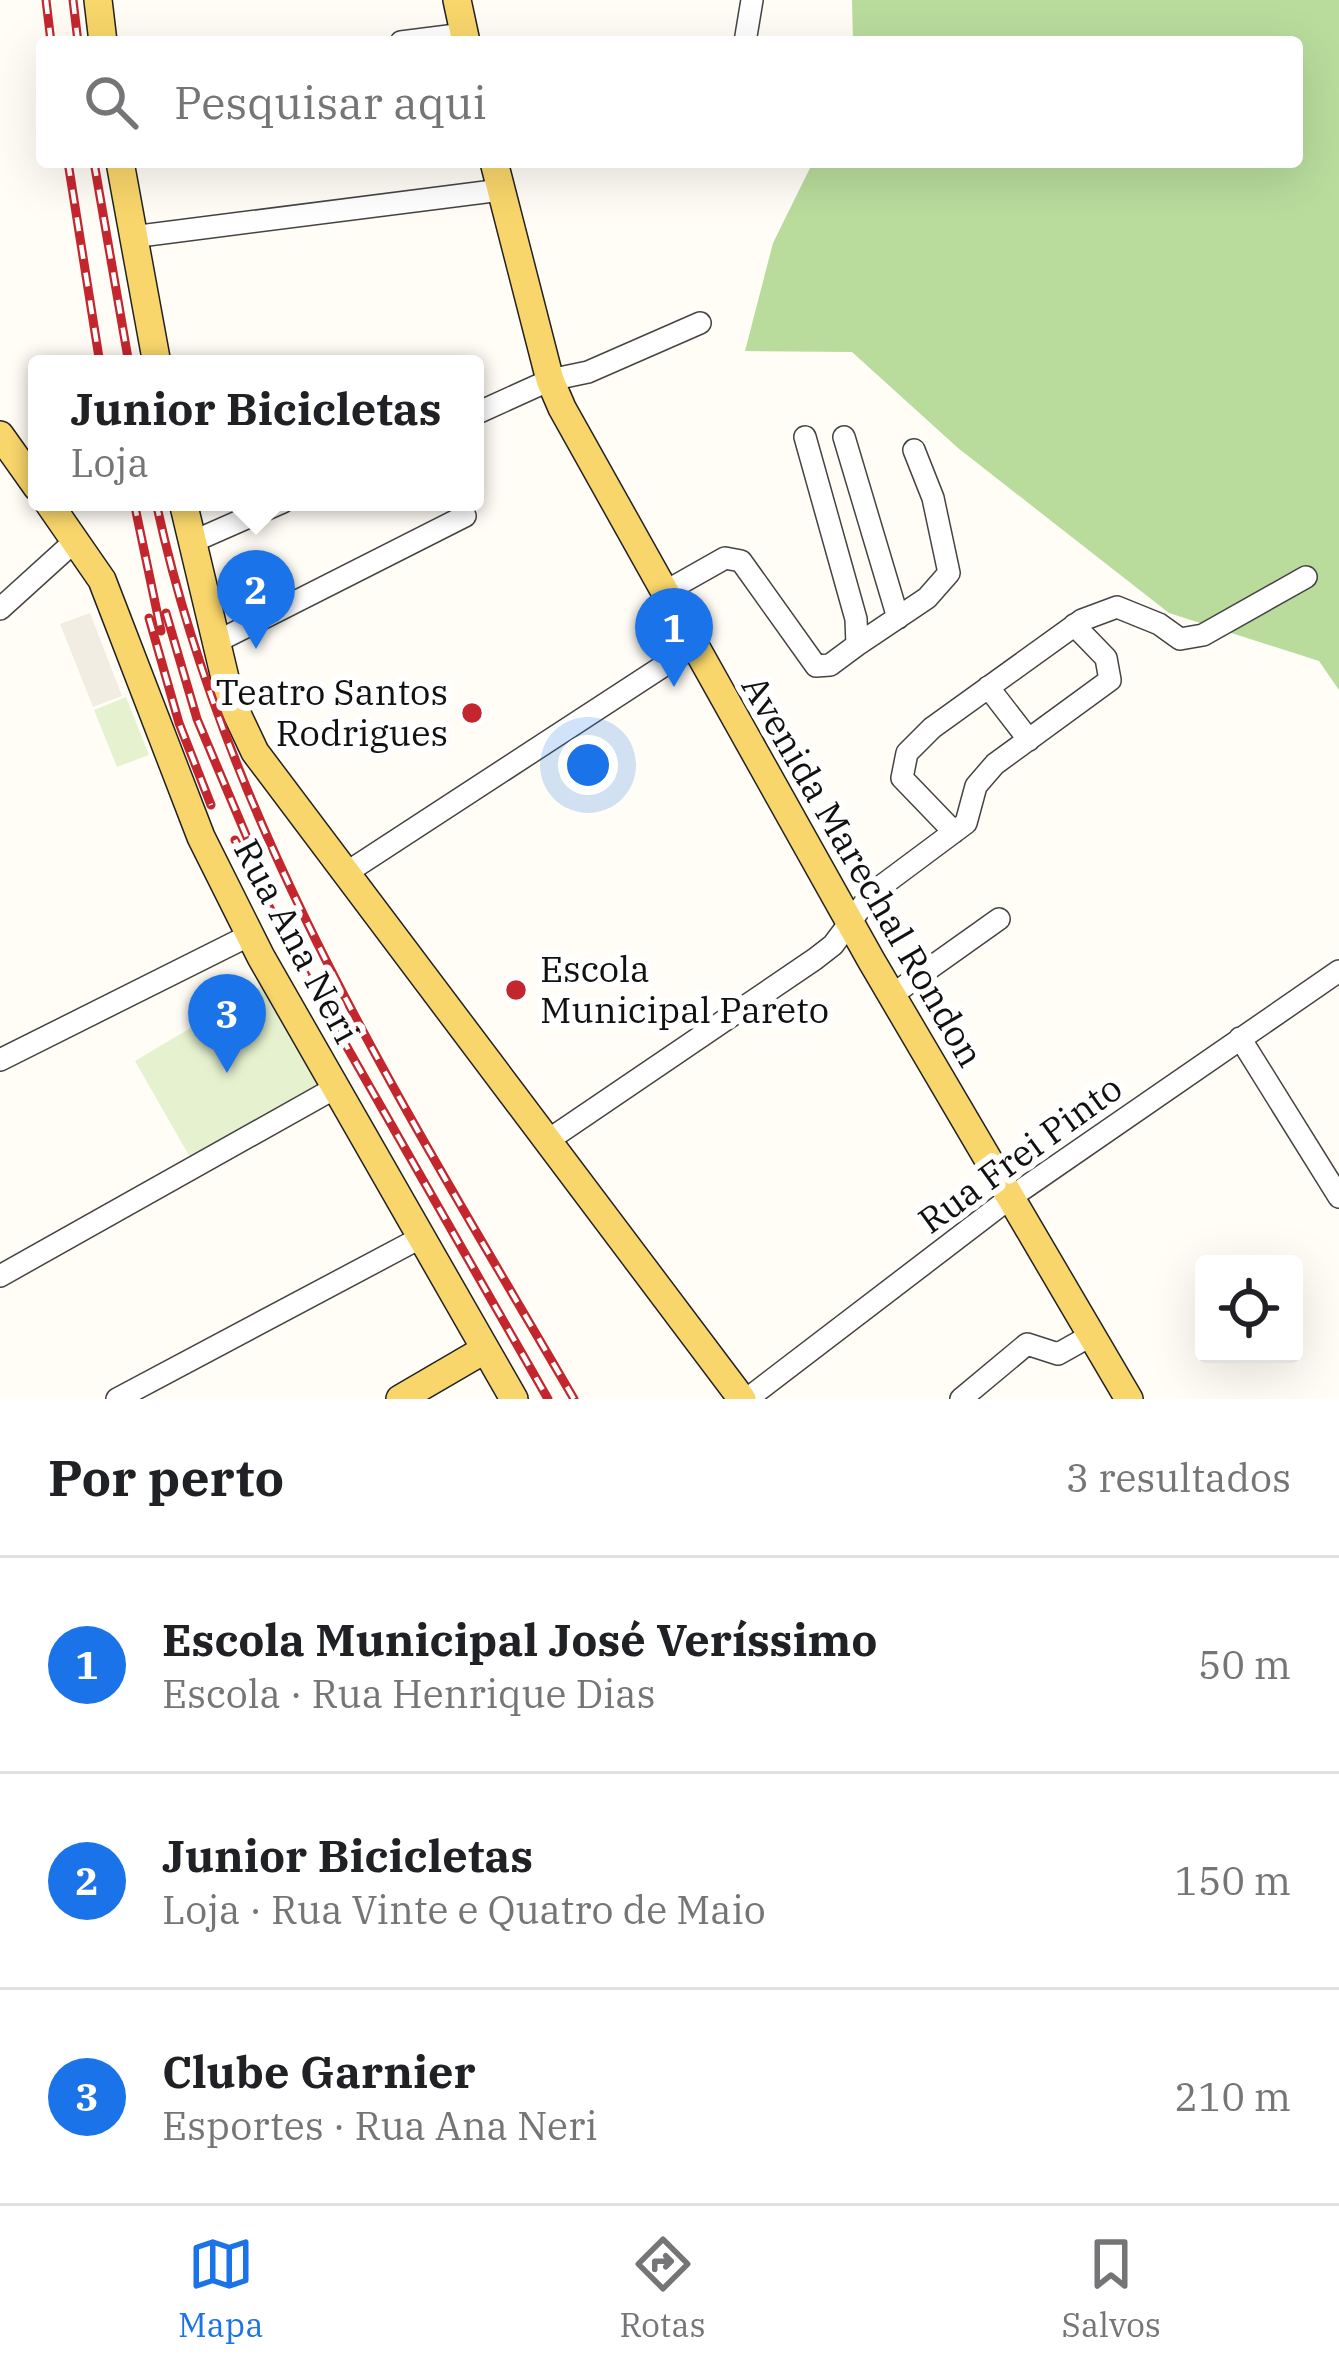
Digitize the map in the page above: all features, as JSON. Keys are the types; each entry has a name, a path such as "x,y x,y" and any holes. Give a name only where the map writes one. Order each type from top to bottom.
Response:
{"main road":[{"path":"98,0 102,36"},
{"path":"457,0 465,36"},
{"path":"122,168 155,355"},
{"name":"Avenida Marechal Rondon","path":"497,176 550,380 663,593 850,923 1129,1399"},
{"path":"0,435 28,474"},
{"name":"Rua Ana Neri","path":"54,511 105,586 201,837 250,935 514,1399"},
{"path":"185,511 230,698 255,752 744,1399"},
{"path":"400,1399 484,1350"}],"street":[{"path":"746,36 752,0"},
{"path":"132,237 497,176"},
{"path":"484,411 550,380 588,372 700,323"},
{"path":"805,437 856,619 857,645"},
{"path":"844,437 898,618"},
{"path":"663,593 725,558 734,558 741,561 816,666 830,664 927,598 949,573 933,498 914,450"},
{"path":"192,542 263,511"},
{"path":"217,642 465,516"},
{"path":"0,609 75,541"},
{"path":"954,832 902,778 901,768 907,753 932,728 988,687 1074,625 1117,607 1160,624 1180,639 1203,635 1306,578"},
{"path":"547,1141 833,945 872,893 966,823 976,786 995,764 1109,680 1106,658 1074,625"},
{"path":"346,873 694,646"},
{"path":"988,687 1029,740"},
{"path":"892,995 999,919"},
{"path":"0,1060 250,935"},
{"name":"Rua Frei Pinto","path":"744,1399 1010,1198 1339,971"},
{"path":"1240,1038 1339,1197"},
{"path":"0,1276 335,1088"},
{"path":"117,1399 420,1238"},
{"path":"961,1399 1027,1344 1058,1354 1090,1336"}],"green space":[{"path":"852,0 1339,0 1339,690 1319,661 1169,613 958,448 852,352 745,351 773,243 810,168 1303,168 1303,36 853,36"},
{"path":"126,697 149,755 117,767 94,710"},
{"path":"261,986 319,1085 191,1159 135,1061"}],"shaded area":[{"path":"90,613 122,696 93,707 60,624"}],"railway":[{"path":"46,0 50,36"},
{"path":"73,0 77,36"},
{"path":"69,168 99,355"},
{"path":"95,168 127,355"},
{"path":"136,511 161,631"},
{"path":"158,511 187,623 275,855 387,1076 574,1399"},
{"path":"166,613 197,719 254,854"},
{"path":"149,618 179,723 211,805"},
{"path":"235,840 291,949 548,1399"}],"place":[{"name":"Junior Bicicletas","path":"256,649"},
{"name":"Escola Municipal José Veríssimo","path":"674,687"},
{"name":"Teatro Santos Rodrigues","path":"472,713"},
{"name":"Escola Municipal Pareto","path":"516,990"},
{"name":"Clube Garnier","path":"227,1073"}]}
